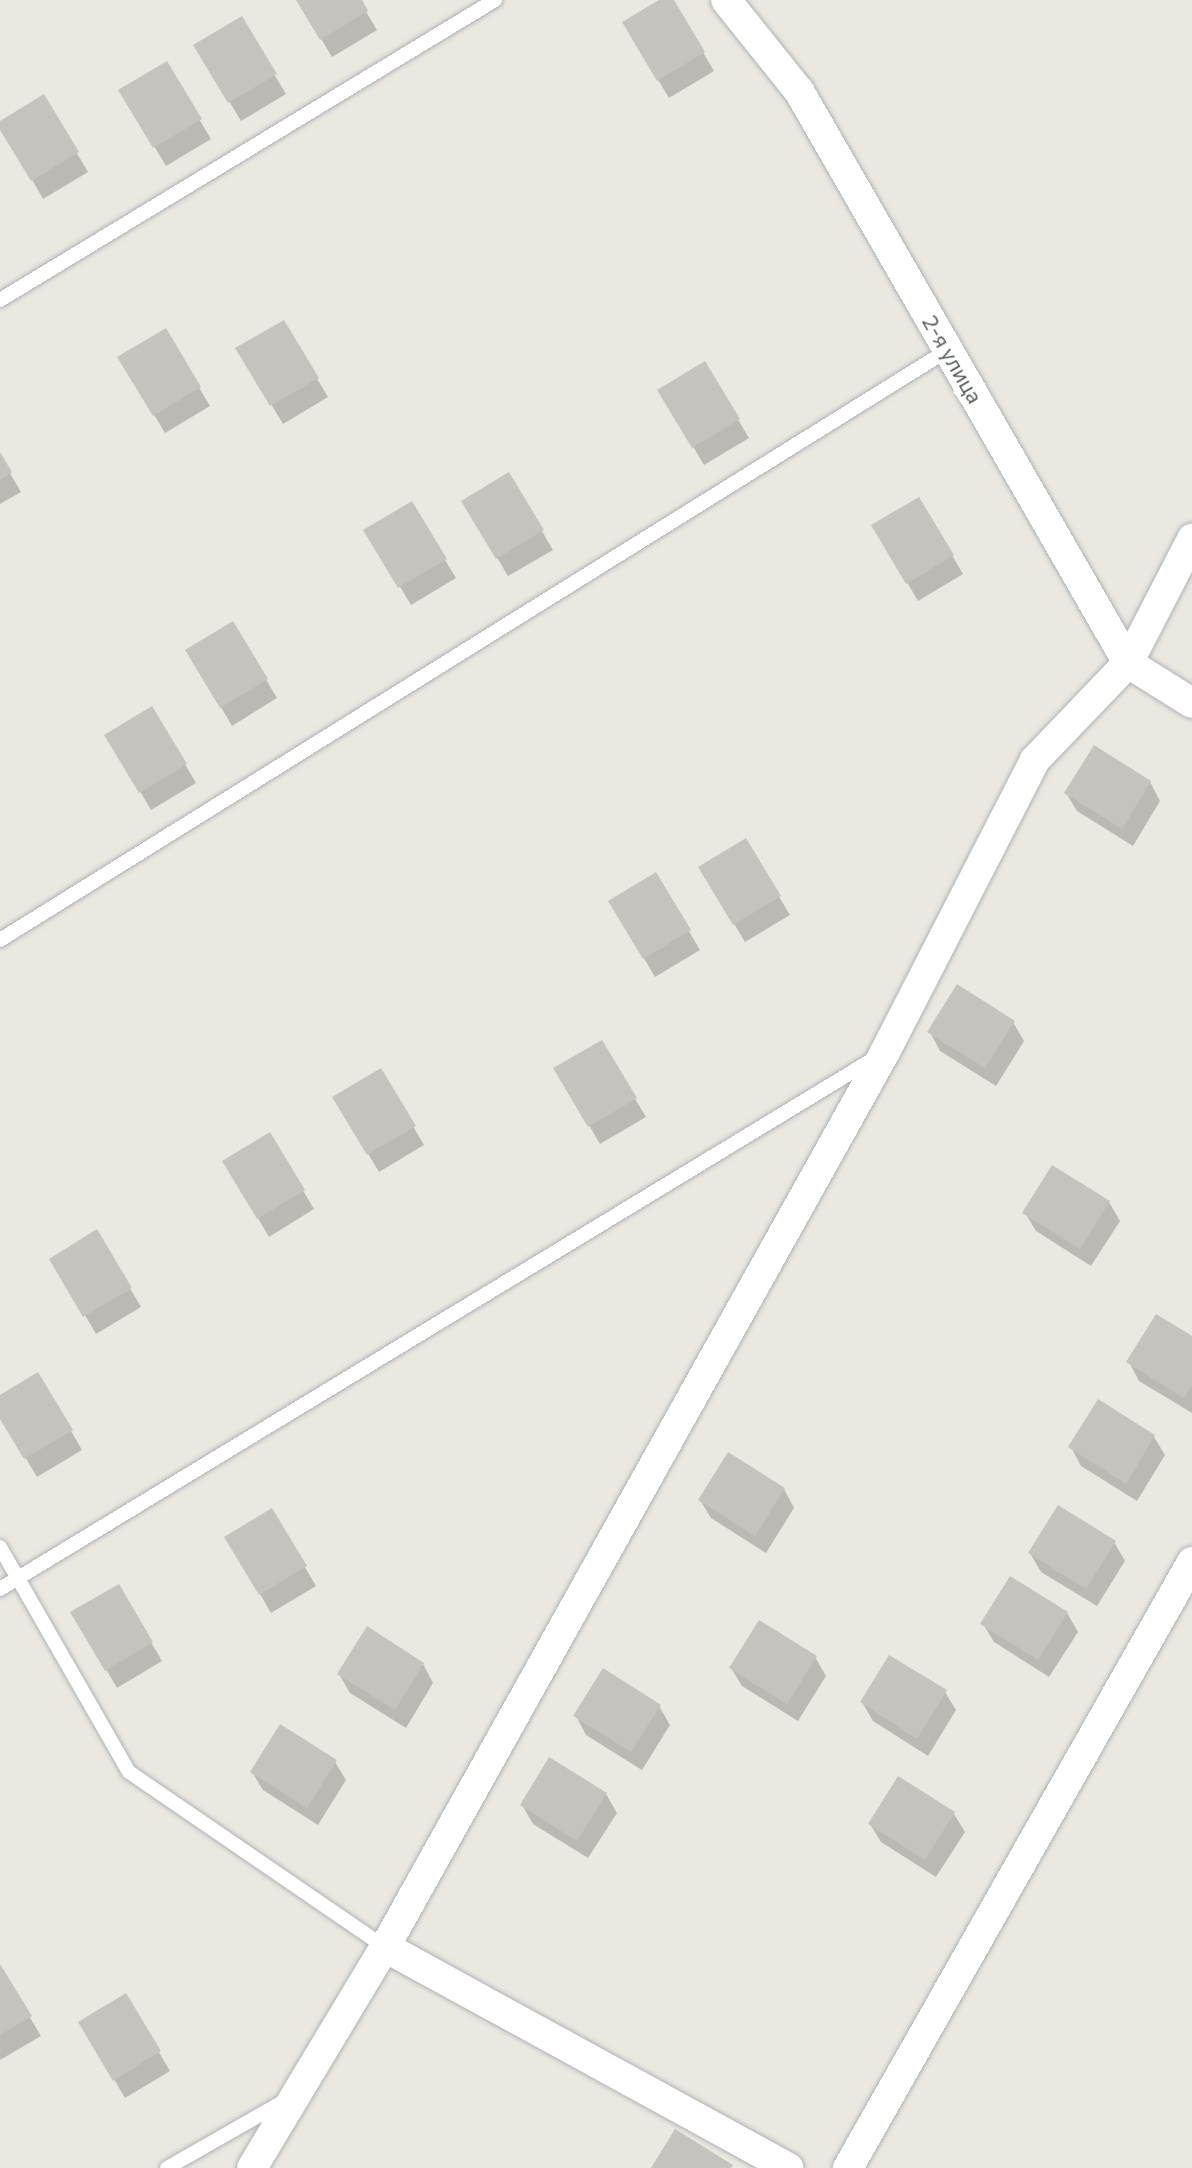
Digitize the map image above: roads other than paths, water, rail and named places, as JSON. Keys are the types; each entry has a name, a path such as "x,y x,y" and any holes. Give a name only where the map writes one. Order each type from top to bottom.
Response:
{"street":[{"name":"2-я улица","path":"726,0 799,91 1128,663 1192,703"},
{"path":"252,2168 385,1947 885,1052 1035,760 1128,663 1192,539"},
{"path":"848,2168 1192,1562"},
{"path":"385,1947 789,2168"}],"lane":[{"path":"0,300 495,0"},
{"path":"0,940 948,350"},
{"path":"0,1589 885,1052"},
{"path":"0,1547 129,1772 385,1947"},
{"path":"167,2168 296,2094"}]}
